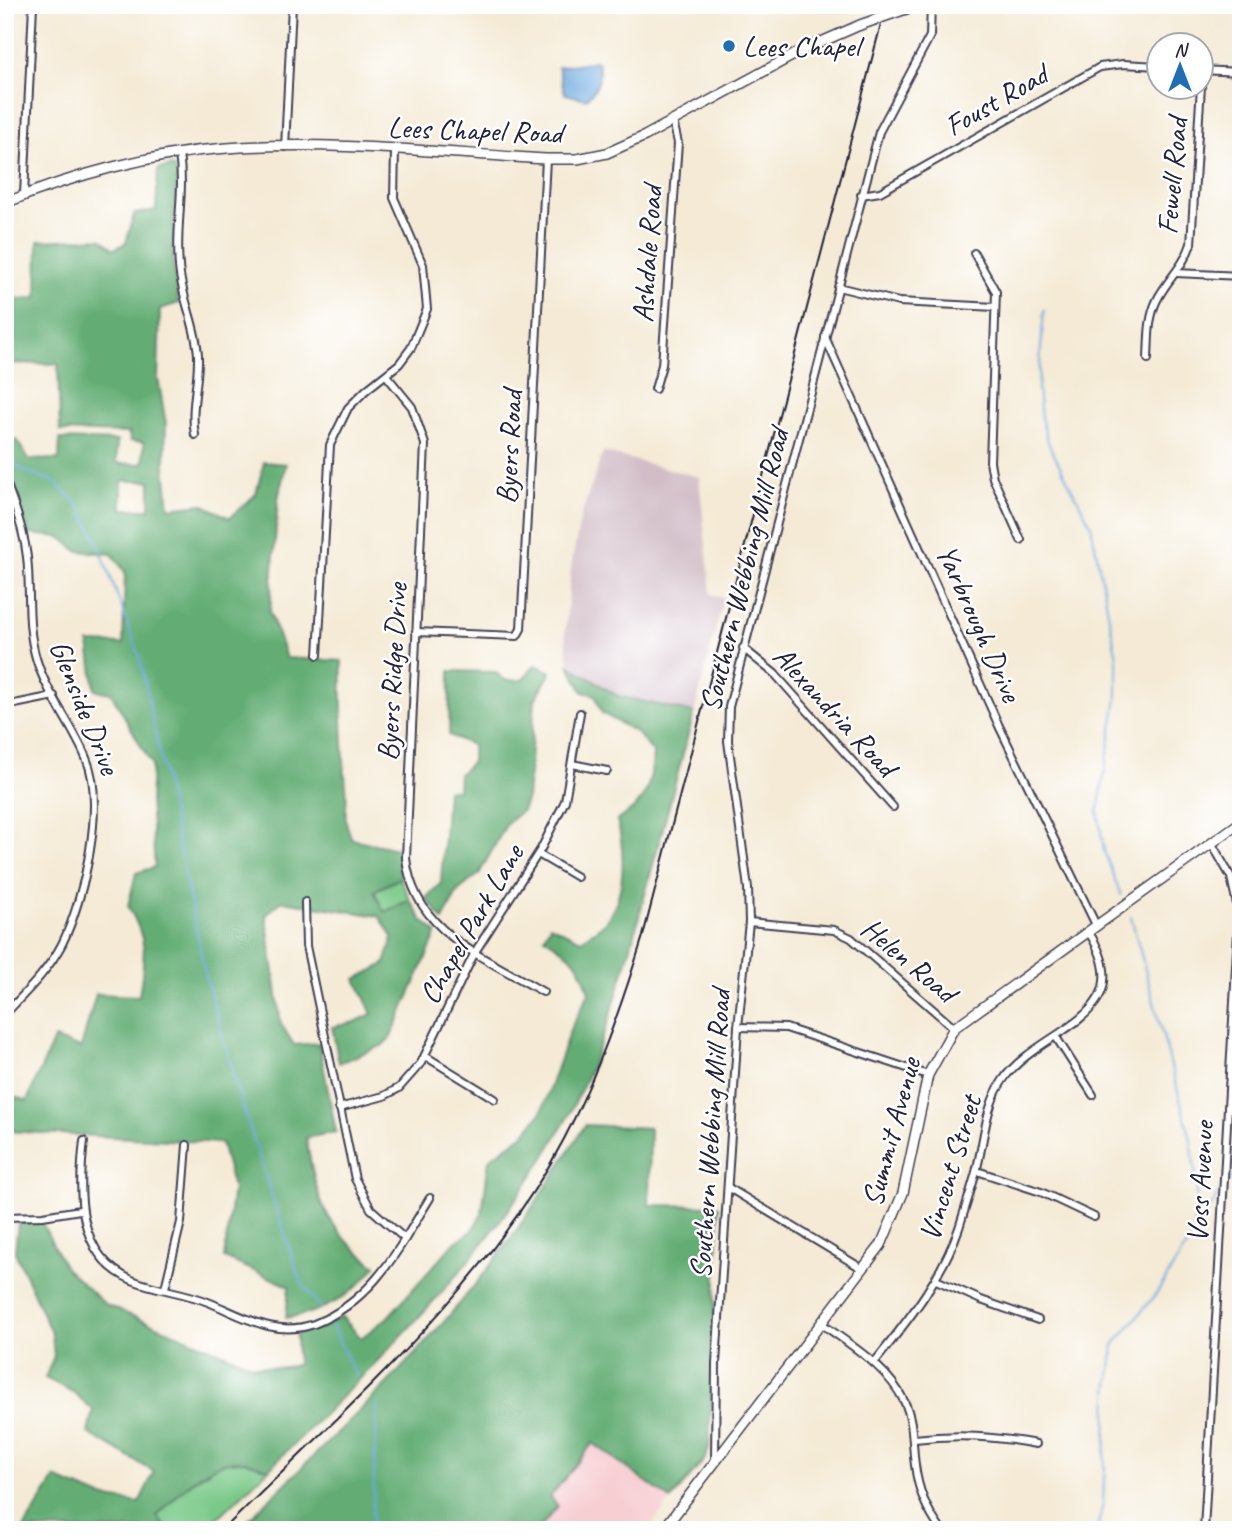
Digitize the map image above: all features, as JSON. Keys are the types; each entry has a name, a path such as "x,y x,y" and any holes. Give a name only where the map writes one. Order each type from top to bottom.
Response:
{"main road":[{"name":"Lees Chapel Road","path":"5,202 75,179 179,154 225,148 285,147 546,159 577,159 607,153 673,121 803,50 860,25 913,7"},
{"name":"Summit Avenue","path":"663,1530 863,1269 897,1212 928,1075 954,1028 1241,822"}],"street":[{"path":"24,195 33,5"},
{"path":"285,147 292,5"},
{"name":"Southern Webbing Mill Road","path":"715,1459 716,1364 738,1027 749,922 748,888 728,741 729,707 861,195 888,110 930,36 931,5"},
{"name":"Foust Road","path":"861,195 880,192 1100,67 1144,65"},
{"path":"1214,71 1241,72"},
{"name":"Fewell Road","path":"1148,359 1151,313 1186,258 1192,232 1199,102"},
{"name":"Ashdale Road","path":"655,389 662,365 678,143 673,121"},
{"path":"318,655 330,445 348,408 386,375 411,348 427,309 423,265 394,198 395,151"},
{"path":"179,154 183,176 178,267 195,329 198,358 191,411 195,435"},
{"name":"Byers Road","path":"416,632 502,638 517,636 521,629 546,159"},
{"path":"974,253 992,279 996,292 990,462 993,478 1021,540"},
{"path":"1175,273 1241,276"},
{"path":"838,287 899,302 995,307"},
{"name":"Yarbrough Drive","path":"825,337 1092,928"},
{"name":"Byers Ridge Drive","path":"386,375 412,407 425,444 405,858 408,881 419,905 436,926 543,992"},
{"name":"Glenside Drive","path":"5,480 27,557 28,618 36,659 87,758 95,786 93,832 62,943 43,974 5,1014"},
{"name":"Alexandria Road","path":"743,648 775,674 892,807"},
{"path":"5,706 54,696"},
{"name":"Chapel Park Lane","path":"339,1108 384,1096 399,1088 425,1056 475,952 538,854 565,801 580,713"},
{"path":"572,764 607,771"},
{"name":"Voss Avenue","path":"1204,1530 1239,914 1231,877 1212,844"},
{"path":"538,854 578,877"},
{"path":"305,902 306,946 352,1170 363,1197 380,1219 405,1239"},
{"name":"Helen Road","path":"749,922 835,930 850,938 954,1028"},
{"name":"Vincent Street","path":"874,1363 936,1280 959,1228 992,1106 1003,1079 1026,1055 1056,1037 1091,1010 1101,991 1104,977 1101,955 1092,928"},
{"path":"738,1027 786,1028 928,1075"},
{"path":"1056,1037 1093,1095"},
{"path":"425,1056 495,1099"},
{"path":"84,1141 78,1186 80,1210 87,1230 106,1259 132,1280 200,1299 270,1328 301,1327 335,1313 357,1299 378,1279 430,1198"},
{"path":"165,1289 181,1222 187,1145"},
{"path":"976,1171 1041,1192 1094,1217"},
{"path":"729,1188 863,1269"},
{"path":"5,1217 43,1216 80,1210"},
{"path":"936,1280 981,1300 1038,1320"},
{"path":"821,1323 888,1376 905,1403 914,1439 914,1463 923,1502 941,1530"},
{"path":"914,1439 952,1434 985,1434 1036,1444"}],"shaded area":[{"path":"603,452 699,477 711,594 724,598 694,713 618,696 569,665 565,634 571,567 581,516"},
{"path":"593,1443 671,1500 648,1530 538,1530 558,1506 549,1497"}],"green space":[{"path":"172,166 177,178 173,247 179,303 160,309 158,378 166,424 165,465 169,508 202,504 230,518 256,494 264,462 286,464 278,499 270,612 286,658 342,661 342,724 348,830 352,839 398,849 400,878 374,891 384,912 410,900 422,920 437,933 391,1037 382,1046 339,1063 332,1027 355,1022 372,1014 356,979 385,964 393,937 379,916 282,901 266,915 281,1024 294,1045 319,1043 336,1132 306,1138 319,1195 333,1224 344,1238 376,1266 357,1286 336,1301 312,1312 286,1318 289,1286 224,1258 233,1188 221,1143 5,1131 5,1093 27,1101 54,1039 81,1048 96,994 139,996 144,950 135,919 128,906 136,873 155,867 150,801 152,765 111,693 95,690 89,643 123,644 125,572 112,554 78,551 60,537 29,534 16,486 5,464 5,439 16,439 29,460 59,459 60,439 117,441 117,463 143,464 144,442 130,441 129,433 60,431 58,364 5,363 5,291 9,299 37,298 38,241 101,238 114,249 126,243 134,214 156,210 158,169","holes":["122,481 150,481 150,509 122,509"]},
{"path":"535,665 551,672 535,700 527,798 522,811 507,823 479,874 458,891 443,920 426,898 441,883 447,790 458,790 459,774 472,762 472,745 449,735 450,671 495,672 505,680 522,680"},
{"path":"569,665 618,696 694,713 627,962 608,1021 586,1079 558,1134 496,1226 425,1311 269,1469 243,1461 218,1465 206,1471 157,1516 167,1530 23,1530 55,1478 102,1497 139,1503 154,1472 88,1433 93,1410 73,1392 45,1378 54,1356 52,1335 15,1252 18,1223 42,1223 65,1268 106,1305 252,1365 277,1368 297,1365 296,1334 321,1328 342,1317 361,1338 388,1317 454,1243 472,1231 482,1213 489,1159 524,1134 541,1113 570,1030 589,993 579,966 562,949 544,937 550,925 581,940 602,926 617,900 622,873 622,846 617,820 641,800 651,774 653,752 637,733 602,713 595,695 583,692"},
{"path":"400,878 410,900 384,913 374,891"},
{"path":"585,1125 650,1128 649,1205 719,1206 709,1449 705,1459 671,1500 593,1443 550,1497 558,1506 538,1530 238,1530 383,1388 438,1329 513,1235"},
{"path":"243,1461 269,1469 205,1530 167,1530 157,1516 183,1489 220,1463"}],"water":[{"path":"595,61 598,63 599,78 590,95 586,99 565,94 558,67"}],"waterway":[{"path":"1044,310 1038,388 1041,418 1049,445 1091,525 1117,658 1117,698 1098,812 1104,851 1121,895"},
{"path":"5,459 13,461 18,468 55,482 78,504 97,540 140,658 205,973 238,1092 296,1268 303,1285 321,1308"},
{"path":"1131,917 1191,1140 1197,1187 1194,1229"},
{"path":"1226,1185 1241,1165"},
{"path":"1097,1530 1103,1503 1108,1392 1114,1345 1157,1293 1220,1192"},
{"path":"332,1326 356,1376"},
{"path":"372,1530 377,1403"}],"railway":[{"path":"223,1530 362,1394 453,1298 532,1194 588,1090 618,1013 643,936 886,5"}],"place":[{"name":"Lees Chapel","path":"729,46"}]}
